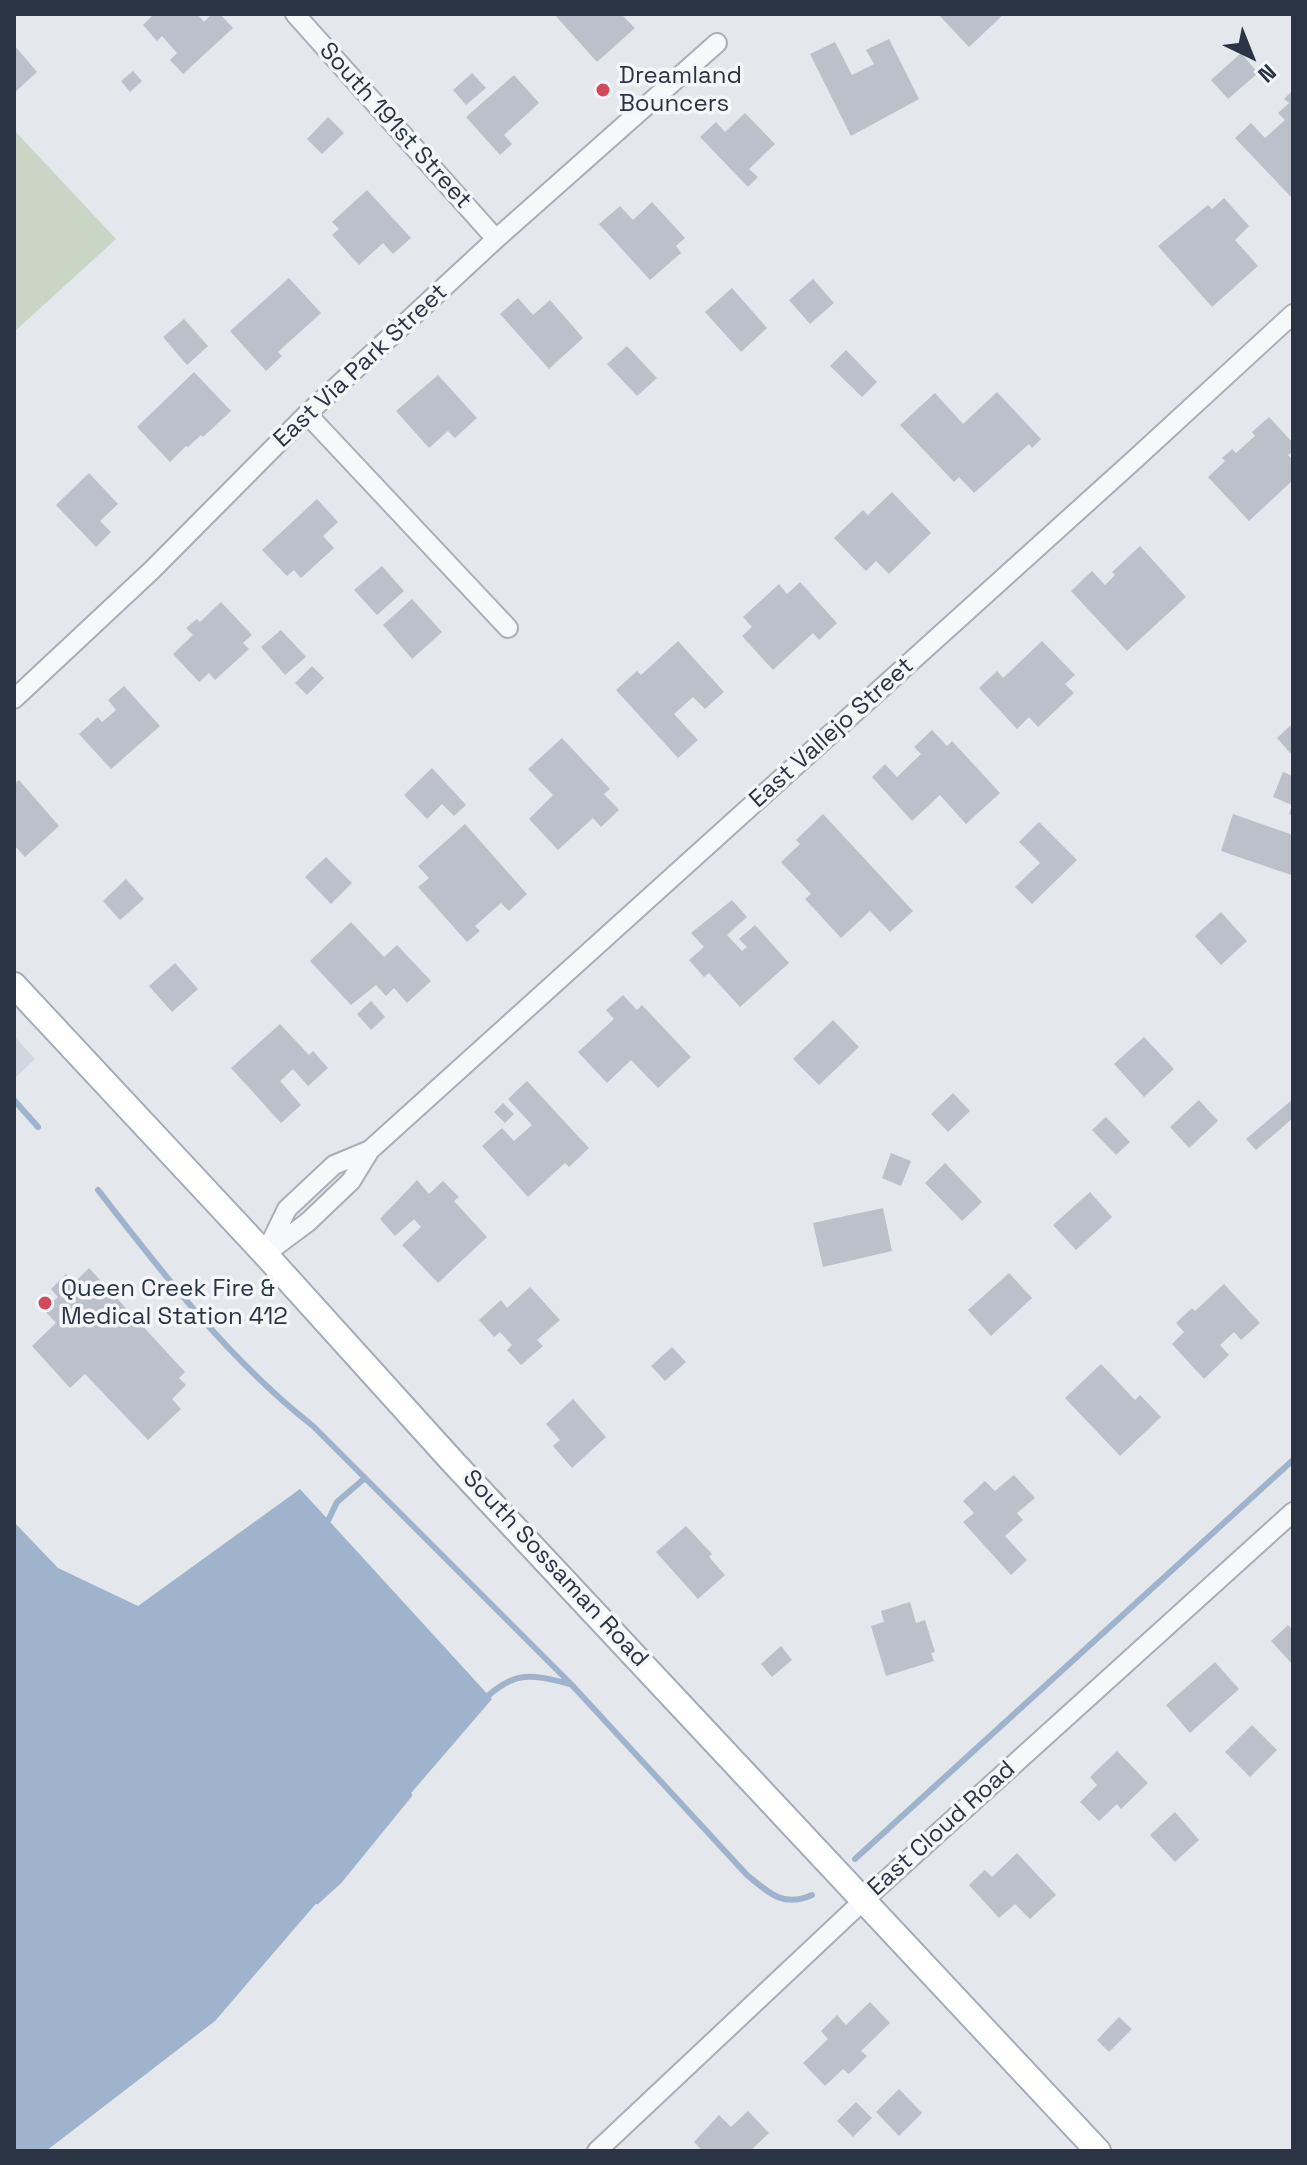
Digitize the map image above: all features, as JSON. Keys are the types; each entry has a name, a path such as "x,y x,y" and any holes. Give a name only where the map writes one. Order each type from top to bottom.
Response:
{"main road":[{"name":"South Sossaman Road","path":"14,985 265,1254 453,1462 1098,2151"}],"street":[{"name":"South 191st Street","path":"295,14 496,239"},
{"name":"East Via Park Street","path":"14,699 152,570 307,414 496,239 717,43"},
{"name":"East Vallejo Street","path":"265,1254 287,1209 334,1165 370,1150 1293,314"},
{"path":"307,414 508,628"},
{"name":"East Cloud Road","path":"597,2151 864,1900 1293,1512"}],"shaded area":[{"path":"14,1036 35,1059 14,1079"}],"green space":[{"path":"14,130 116,239 14,332"}],"water":[{"path":"300,1489 492,1699 215,2021 46,2151 14,2151 14,1522 58,1568 138,1606"}],"building":[{"path":"154,14 197,14 204,22 212,14 220,14 233,28 183,74 170,60 177,53 162,36 157,41 143,25"},
{"path":"554,14 621,14 635,28 597,62"},
{"path":"938,14 1004,14 969,47"},
{"path":"889,39 919,99 851,136 810,54 835,42 852,75 874,64 866,50"},
{"path":"14,45 37,72 14,93"},
{"path":"1241,53 1258,73 1228,99 1211,80"},
{"path":"133,71 142,81 130,92 121,81"},
{"path":"472,73 486,88 466,105 453,90"},
{"path":"514,75 539,103 504,135 512,144 500,155 466,117"},
{"path":"1293,90 1293,199 1235,138 1251,123 1265,138 1285,120 1278,113 1289,103 1284,99"},
{"path":"745,113 775,144 749,169 758,177 748,187 700,137 716,122 725,132"},
{"path":"328,117 344,133 322,154 307,139"},
{"path":"367,190 411,238 393,254 383,243 359,265 332,235 339,229 332,222"},
{"path":"1224,198 1249,226 1235,240 1258,266 1212,307 1158,246 1208,205 1212,209"},
{"path":"652,202 685,238 676,246 681,253 650,280 599,224 620,206 633,220"},
{"path":"289,278 321,313 278,352 282,356 266,371 230,331"},
{"path":"813,279 834,303 810,324 789,300"},
{"path":"732,288 767,328 741,352 705,312"},
{"path":"518,298 533,315 550,300 583,338 549,369 500,314"},
{"path":"184,319 208,346 187,365 163,337"},
{"path":"627,346 657,378 637,396 607,364"},
{"path":"846,350 877,382 862,397 830,366"},
{"path":"194,372 231,411 170,462 137,427"},
{"path":"438,375 477,418 455,438 448,431 429,448 396,411"},
{"path":"997,392 1041,439 1032,448 1029,444 974,493 959,477 954,482 900,425 935,393 963,424"},
{"path":"1269,417 1293,443 1293,451 1288,455 1293,460 1293,480 1249,521 1208,477 1225,461 1222,458 1232,449 1236,453 1255,436 1252,432"},
{"path":"89,473 118,504 100,521 111,532 96,547 56,505"},
{"path":"892,492 931,533 889,574 876,561 866,571 834,538 863,510 868,515"},
{"path":"317,499 338,522 323,536 334,548 301,578 294,570 287,576 262,550"},
{"path":"1140,546 1186,597 1127,651 1071,591 1092,571 1105,585 1115,575 1112,572"},
{"path":"382,566 404,591 377,615 354,590"},
{"path":"800,582 837,623 819,640 813,633 773,670 742,636 752,627 743,617 779,584 787,594"},
{"path":"412,599 442,632 412,659 383,625"},
{"path":"221,602 252,635 243,643 249,649 215,680 209,673 199,682 173,654 193,635 186,628 197,619 200,622"},
{"path":"281,630 306,657 285,675 261,647"},
{"path":"678,641 724,692 705,709 693,697 674,714 698,740 678,758 616,690 637,671 641,675"},
{"path":"1042,641 1075,675 1065,684 1074,693 1038,727 1029,717 1017,729 979,688 997,671 1003,678"},
{"path":"312,666 324,678 307,695 295,683"},
{"path":"124,686 160,726 111,769 79,734 98,717 102,722 116,710 108,700"},
{"path":"1291,725 1293,751 1290,753 1277,738"},
{"path":"932,730 947,746 952,741 1000,793 966,824 940,795 912,821 872,777 885,764 897,777 921,754 914,747"},
{"path":"562,738 610,789 604,794 619,810 601,827 593,818 558,850 529,819 553,795 528,769"},
{"path":"432,768 466,805 454,816 442,804 427,819 404,795"},
{"path":"1283,772 1293,776 1293,815 1289,814 1292,805 1273,797"},
{"path":"19,780 59,826 25,857 14,845 14,784"},
{"path":"823,814 913,911 890,932 870,911 841,938 805,899 811,894 781,862 800,844 796,840"},
{"path":"1233,814 1293,835 1291,875 1221,851"},
{"path":"1039,822 1077,860 1032,904 1015,887 1040,863 1019,842"},
{"path":"465,824 527,894 509,911 501,903 475,926 480,931 467,942 418,887 429,878 418,866"},
{"path":"326,857 352,883 331,904 305,877"},
{"path":"126,879 144,899 120,920 103,901"},
{"path":"732,900 747,917 727,935 742,951 747,947 739,939 755,925 789,963 740,1007 709,973 704,977 689,960 704,947 691,933"},
{"path":"1221,912 1247,941 1221,965 1195,936"},
{"path":"351,922 384,957 397,945 431,981 407,1003 394,988 386,996 376,985 351,1005 310,961"},
{"path":"175,963 198,989 172,1012 149,986"},
{"path":"623,995 637,1010 642,1005 691,1057 658,1088 631,1060 607,1083 578,1052 614,1019 606,1010"},
{"path":"371,1001 385,1017 371,1030 357,1014"},
{"path":"833,1020 859,1047 819,1085 793,1059"},
{"path":"280,1024 309,1055 313,1051 328,1068 308,1086 293,1069 280,1081 301,1105 281,1123 231,1068"},
{"path":"1144,1037 1174,1069 1144,1097 1114,1064"},
{"path":"527,1081 589,1148 569,1167 565,1163 528,1197 482,1146 502,1128 514,1141 532,1125 508,1099"},
{"path":"953,1093 970,1111 948,1132 931,1114"},
{"path":"1293,1099 1293,1118 1256,1150 1246,1139"},
{"path":"1199,1100 1218,1121 1189,1148 1170,1127"},
{"path":"503,1103 514,1114 505,1123 494,1112"},
{"path":"1106,1117 1130,1142 1116,1155 1092,1130"},
{"path":"891,1153 911,1161 901,1186 882,1178"},
{"path":"945,1163 982,1202 962,1221 925,1183"},
{"path":"417,1180 429,1194 443,1181 459,1197 454,1201 487,1237 438,1283 402,1245 421,1227 414,1219 395,1236 380,1219"},
{"path":"1090,1192 1112,1217 1076,1250 1053,1225"},
{"path":"883,1208 892,1251 823,1267 813,1223"},
{"path":"89,1268 185,1372 179,1378 186,1385 172,1399 181,1409 148,1440 85,1374 70,1388 32,1346 56,1323 44,1310 58,1297 51,1289 66,1274 74,1283"},
{"path":"1009,1273 1032,1298 991,1336 968,1310"},
{"path":"1224,1284 1260,1323 1241,1340 1234,1332 1220,1345 1229,1355 1204,1379 1172,1344 1184,1332 1176,1323 1192,1308 1195,1311"},
{"path":"530,1287 560,1320 537,1340 543,1346 521,1365 507,1350 512,1345 500,1332 494,1337 479,1320 501,1300 507,1308"},
{"path":"672,1347 686,1362 665,1381 651,1366"},
{"path":"1101,1364 1135,1400 1140,1395 1161,1417 1120,1456 1065,1398"},
{"path":"573,1399 606,1437 572,1468 553,1446 560,1440 546,1424"},
{"path":"1014,1475 1035,1498 1017,1513 1023,1520 1005,1536 1027,1560 1011,1575 963,1522 974,1513 963,1501 985,1481 995,1491"},
{"path":"686,1526 712,1554 709,1557 725,1575 698,1599 656,1552"},
{"path":"910,1602 916,1623 925,1620 935,1652 931,1653 934,1661 886,1676 871,1626 884,1622 881,1611"},
{"path":"1288,1625 1293,1630 1293,1665 1271,1641"},
{"path":"781,1646 792,1660 772,1677 761,1664"},
{"path":"1215,1662 1239,1689 1190,1733 1166,1705"},
{"path":"1252,1725 1277,1750 1250,1777 1225,1752"},
{"path":"1117,1751 1148,1783 1121,1809 1117,1804 1099,1821 1080,1802 1097,1785 1090,1777"},
{"path":"1175,1812 1199,1840 1175,1862 1150,1835"},
{"path":"1017,1853 1056,1895 1030,1919 1015,1904 999,1918 969,1885 985,1870 992,1877"},
{"path":"870,2002 890,2023 861,2051 867,2056 849,2074 843,2069 825,2086 803,2063 828,2039 821,2031 837,2015 846,2025"},
{"path":"1119,2017 1132,2029 1109,2052 1097,2040"},
{"path":"899,2089 922,2113 899,2136 876,2112"},
{"path":"856,2102 872,2118 853,2137 837,2121"},
{"path":"748,2111 769,2133 750,2151 703,2151 694,2142 719,2115 731,2127"}],"waterway":[{"path":"14,1100 38,1127"},
{"path":"98,1190 226,1345 313,1426 571,1684 747,1875 777,1897 793,1900 812,1895"},
{"path":"855,1859 1293,1460"},
{"path":"325,1527 337,1502 365,1478"},
{"path":"482,1701 504,1684 523,1677 570,1684"},
{"path":"317,1901 339,1881 409,1795"}],"place":[{"name":"Dreamland Bouncers","path":"603,90"},
{"name":"Queen Creek Fire & Medical Station 412","path":"45,1303"}]}
